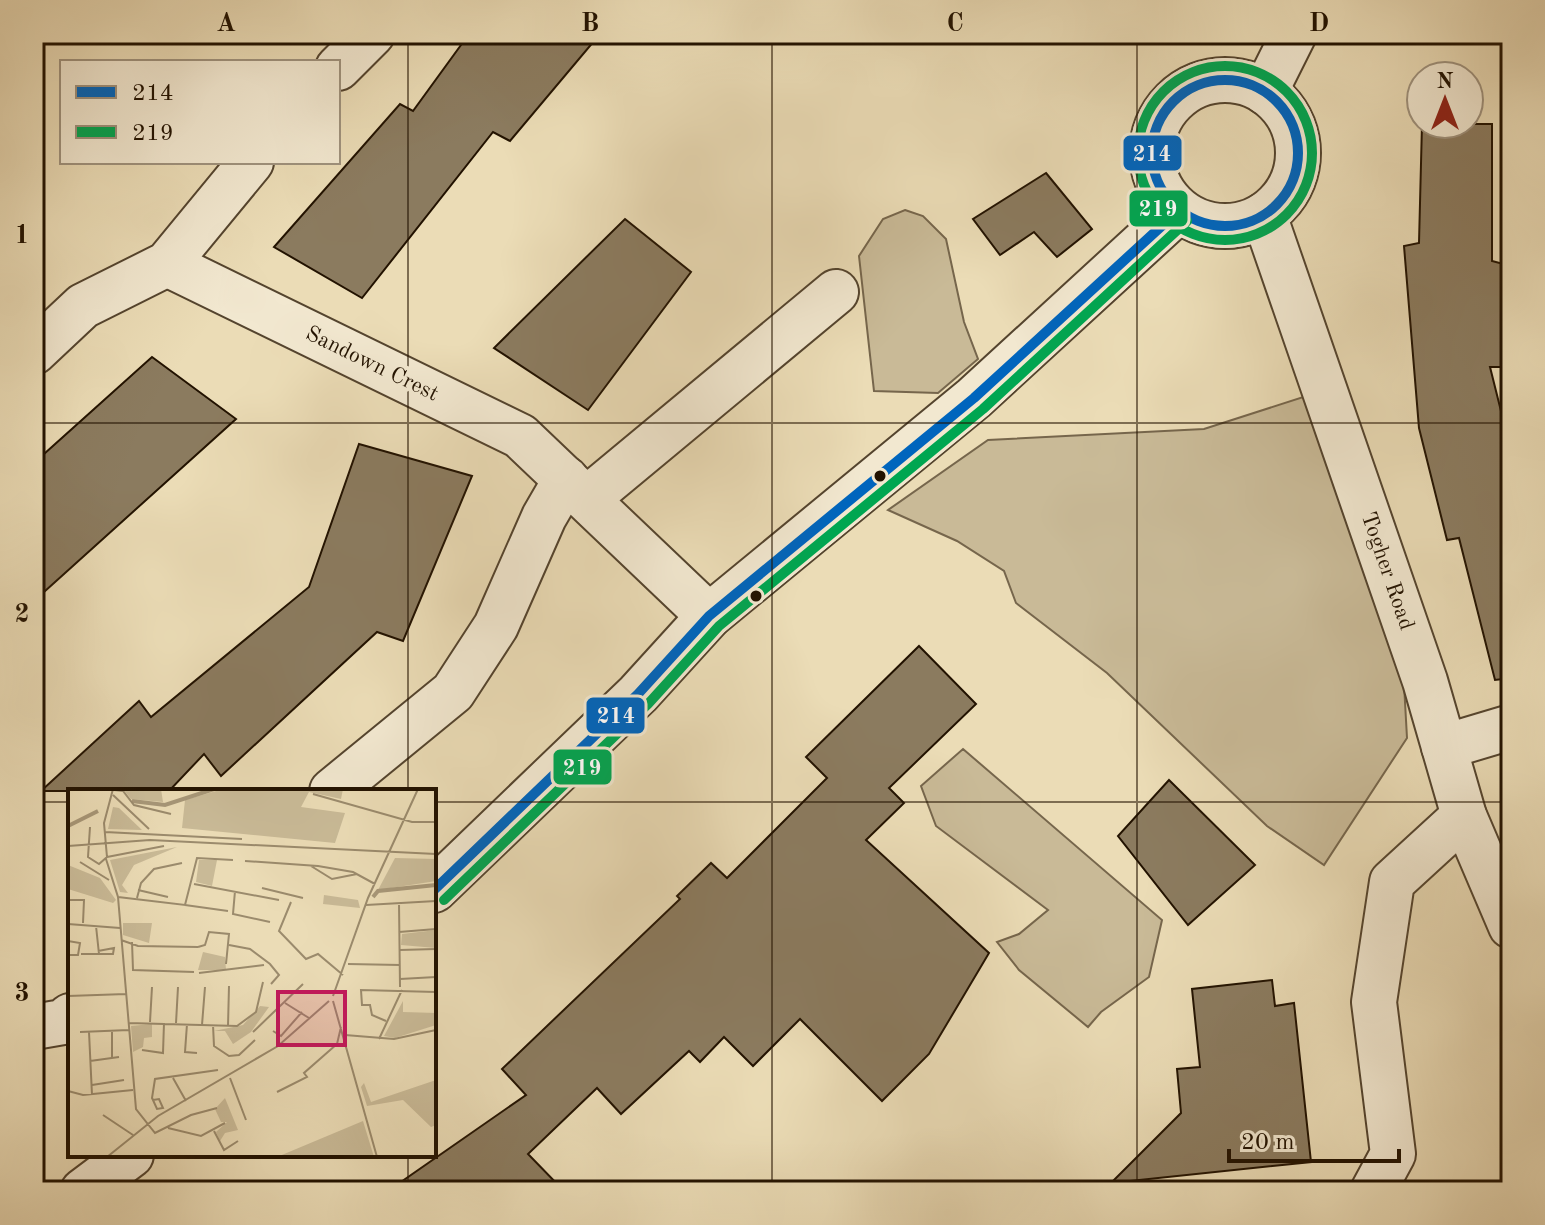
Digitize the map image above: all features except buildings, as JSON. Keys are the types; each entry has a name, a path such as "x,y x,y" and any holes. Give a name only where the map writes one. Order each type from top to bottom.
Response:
{"street":[{"path":"340,66 372,34"},
{"path":"1265,92 1294,34"},
{"path":"1217,80 1242,82 1265,92 1288,119 1298,154 1294,178 1283,199 1264,215 1243,225 1221,227 1198,222 1178,211 1162,192 1153,169 1152,144 1159,121 1173,101 1193,87 1217,80"},
{"path":"34,352 83,306 167,264 249,164"},
{"path":"436,888 657,675 709,616 974,398 1178,211"},
{"name":"Togher Road","path":"1264,215 1415,652 1464,816 1511,926"},
{"name":"Sandown Crest","path":"167,264 520,436 709,616"},
{"path":"334,789 453,692 496,626 544,517 577,488 836,292"},
{"path":"1444,747 1511,727"},
{"path":"1373,1191 1393,1154 1374,1002 1392,882 1464,816"},
{"path":"34,1027 63,1022 68,1018"},
{"path":"83,1191 128,1157"}],"shaded area":[{"path":"905,210 923,216 946,239 964,322 978,359 938,393 874,391 859,256 883,219"},
{"path":"1325,390 1404,684 1407,738 1324,865 1267,826 1107,673 1016,603 1004,571 957,541 888,510 988,440 1204,429"},
{"path":"963,749 1162,920 1149,977 1101,1012 1088,1027 1019,970 997,942 1019,934 1048,910 936,826 921,786"}],"transit line":[{"name":"219","path":"1225,66 1258,73 1286,92 1305,120 1312,153 1305,186 1286,214 1258,233 1225,240 1192,233 1164,214 1145,186 1138,153 1145,120 1164,92 1192,73 1225,66"},
{"name":"214","path":"1225,80 1253,86 1277,101 1292,125 1298,153 1292,181 1277,205 1253,220 1225,226 1197,220 1173,205 1158,181 1152,153 1158,125 1173,101 1197,86 1225,80"},
{"name":"214","path":"436,888 638,694 709,616 974,398 1178,211"},
{"name":"219","path":"444,900 648,704 719,626 983,409 1187,221"}]}
